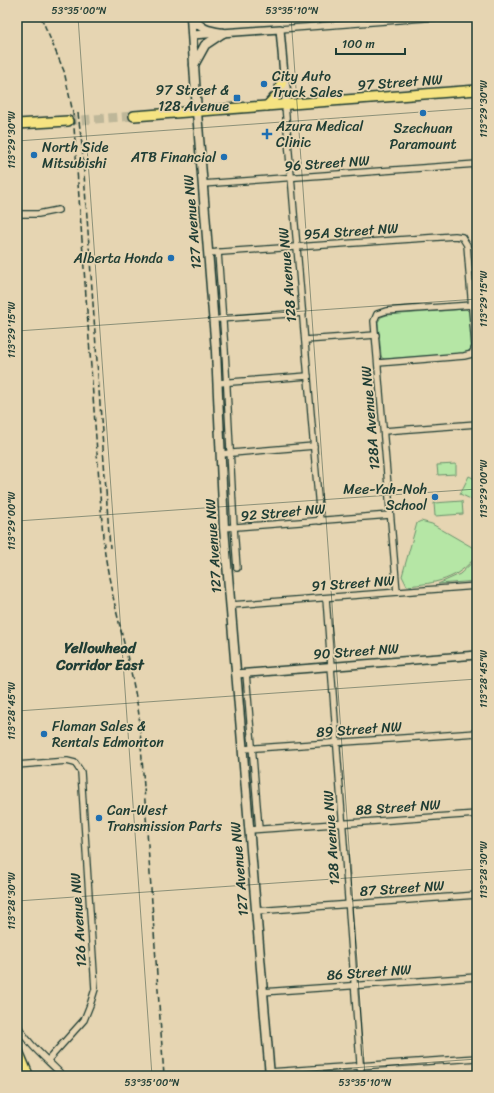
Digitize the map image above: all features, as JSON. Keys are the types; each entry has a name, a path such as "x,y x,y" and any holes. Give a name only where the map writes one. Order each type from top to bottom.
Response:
{"highway":[{"path":"17,1050 28,1076"}],"main road":[{"path":"192,17 205,30 223,33"},
{"name":"127 Avenue NW","path":"192,17 202,184 218,383 224,528 269,1075"},
{"path":"194,65 205,45 223,33"},
{"path":"267,106 278,94 284,75"},
{"name":"97 Street NW","path":"134,116 477,90"},
{"path":"17,124 68,121"}],"street":[{"path":"192,35 388,19 438,17"},
{"name":"128 Avenue NW","path":"280,29 284,75 288,92 287,105 297,247 320,520"},
{"name":"96 Street NW","path":"202,184 477,164"},
{"path":"17,214 38,214 58,210"},
{"name":"95A Street NW","path":"208,253 455,236 462,238 467,245 472,305"},
{"name":"127 Avenue NW","path":"218,252 237,568"},
{"path":"378,362 464,356 472,354 475,347 476,331 472,305"},
{"name":"128A Avenue NW","path":"397,592 374,321 377,314 386,311 472,305"},
{"path":"213,319 303,313"},
{"path":"305,340 376,335"},
{"path":"218,383 308,376"},
{"path":"384,431 477,424"},
{"path":"221,454 314,446"},
{"name":"92 Street NW","path":"224,528 390,515"},
{"name":"91 Street NW","path":"231,605 477,586"},
{"name":"128 Avenue NW","path":"326,598 361,1076"},
{"name":"90 Street NW","path":"236,674 477,655"},
{"name":"127 Avenue NW","path":"246,673 259,829"},
{"name":"89 Street NW","path":"242,749 477,733"},
{"name":"126 Avenue NW","path":"17,765 67,761 75,763 81,772 95,989 84,1020 48,1060"},
{"name":"88 Street NW","path":"249,830 477,814"},
{"name":"87 Street NW","path":"256,911 477,895"},
{"name":"86 Street NW","path":"262,992 477,977"},
{"path":"17,1024 23,1034 63,1076"},
{"path":"269,1075 360,1066 477,1058"}],"green space":[{"path":"466,309 469,312 472,344 470,350 465,353 382,358 378,322 381,317 387,315"},
{"path":"456,464 456,474 438,475 437,465"},
{"path":"469,476 477,480 477,502 460,494"},
{"path":"462,501 463,514 435,516 434,503"},
{"path":"421,521 432,524 477,550 477,555 462,570 446,579 407,586 402,576 417,523"},
{"path":"477,558 477,581 438,584 460,574"}],"tunnel":[{"path":"68,121 134,116"}],"railway":[{"path":"41,17 64,71 73,113 103,537 110,582 139,715 164,1076"},
{"path":"78,113 82,145 110,548"}],"place":[{"name":"City Auto Truck Sales","path":"264,84"},
{"name":"97 Street & 128 Avenue","path":"237,98"},
{"name":"Szechuan Paramount","path":"423,113"},
{"name":"Azura Medical Clinic","path":"267,134"},
{"name":"North Side Mitsubishi","path":"34,155"},
{"name":"ATB Financial","path":"224,157"},
{"name":"Alberta Honda","path":"171,258"},
{"name":"Mee-Yah-Noh School","path":"435,497"},
{"name":"Flaman Sales & Rentals Edmonton","path":"44,734"},
{"name":"Can-West Transmission Parts","path":"99,818"}],"district":[{"name":"Yellowhead Corridor East","path":"100,656"}]}
